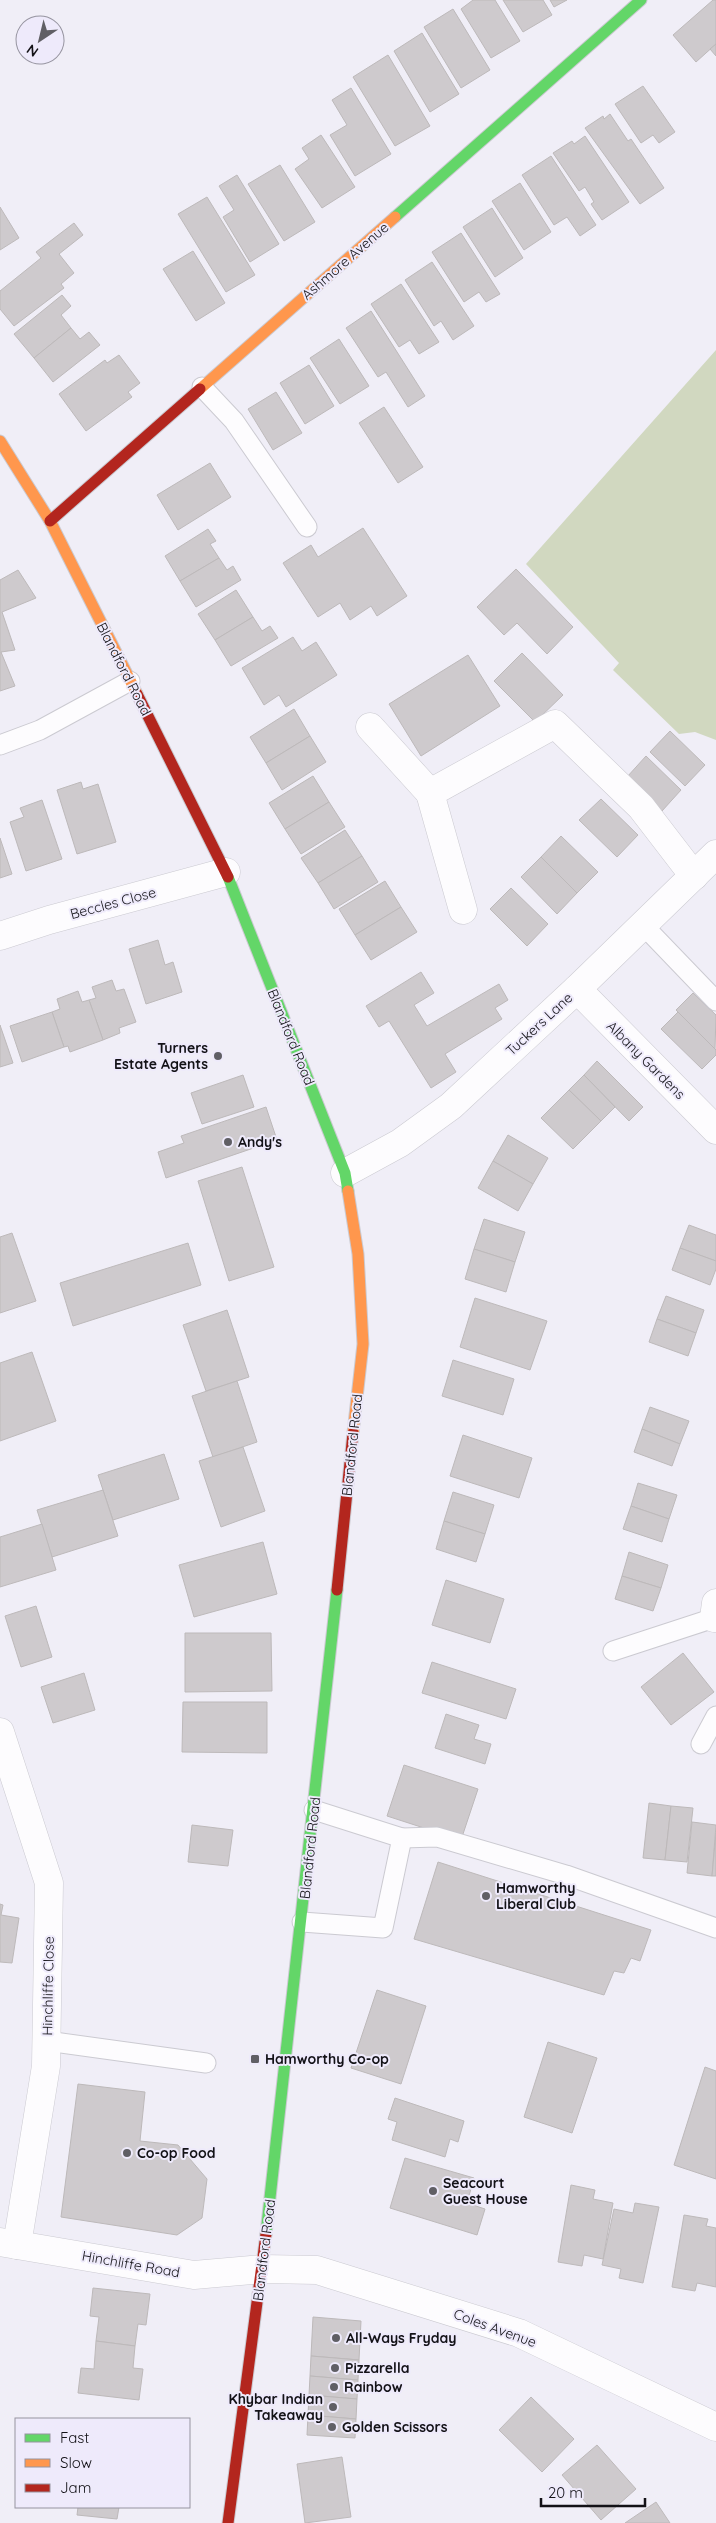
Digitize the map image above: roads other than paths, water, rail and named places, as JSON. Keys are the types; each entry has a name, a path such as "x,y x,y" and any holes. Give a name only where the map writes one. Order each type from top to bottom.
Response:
{"main road":[{"name":"Ashmore Avenue","path":"50,522 641,0"},
{"name":"Blandford Road","path":"0,440 50,522 226,872 345,1173 358,1254 363,1344 302,1922 262,2269 228,2523"}],"street":[{"path":"430,793 555,724 641,808 694,876"},
{"path":"370,727 430,793 463,910"},
{"name":"Tuckers Lane","path":"345,1173 400,1143 451,1106 577,990 716,854"},
{"name":"Beccles Close","path":"0,936 58,917 226,872"},
{"name":"Albany Gardens","path":"577,990 716,1130"},
{"name":"Hinchliffe Close","path":"0,1732 49,1883 46,2066 9,2244"},
{"name":"Hinchliffe Road","path":"9,2244 194,2275 262,2269"},
{"name":"Coles Avenue","path":"262,2269 317,2270 519,2333 716,2427"}],"lane":[{"path":"202,387 234,421 307,527"},
{"path":"0,745 40,730 130,681"},
{"path":"643,925 716,1001"},
{"path":"613,1651 715,1614"},
{"path":"701,1744 716,1716"},
{"path":"314,1810 402,1838 437,1837 566,1875 716,1928"},
{"path":"302,1922 383,1928 402,1838"},
{"path":"46,2041 206,2063"}],"place":[{"name":"Turners Estate Agents","path":"218,1056"},
{"name":"Andy's","path":"228,1142"},
{"name":"Hamworthy Liberal Club","path":"486,1896"},
{"name":"Hamworthy Co-op","path":"255,2059"},
{"name":"Co-op Food","path":"127,2153"},
{"name":"Seacourt Guest House","path":"433,2191"},
{"name":"All-Ways Fryday","path":"336,2338"},
{"name":"Pizzarella","path":"335,2368"},
{"name":"Rainbow","path":"334,2387"},
{"name":"Khybar Indian Takeaway","path":"333,2407"},
{"name":"Golden Scissors","path":"332,2427"}]}
